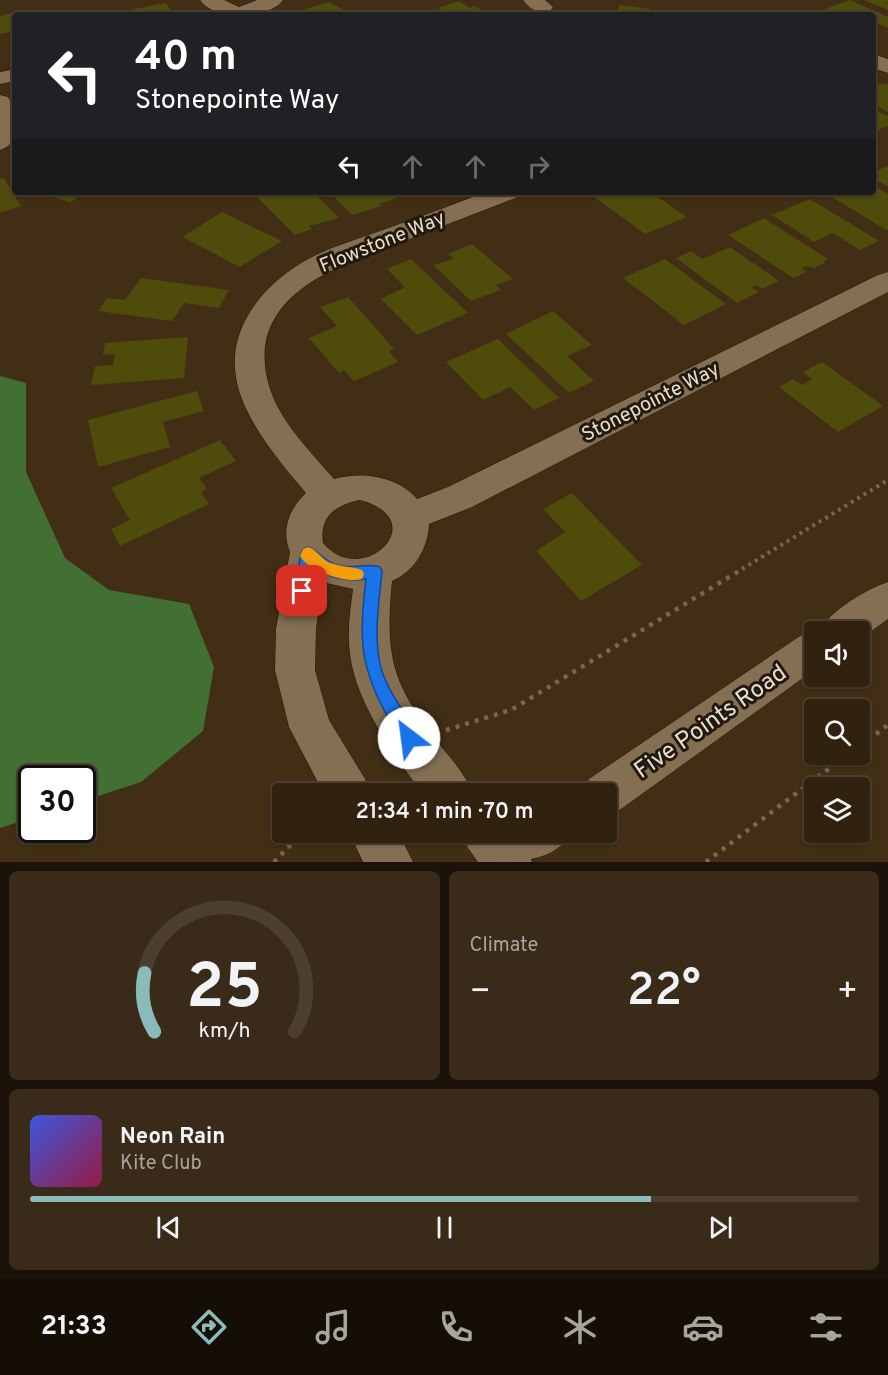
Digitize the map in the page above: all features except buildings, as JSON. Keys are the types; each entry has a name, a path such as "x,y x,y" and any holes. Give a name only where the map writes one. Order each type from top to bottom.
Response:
{"street":[{"path":"209,0 232,12"},
{"path":"245,12 274,0"},
{"path":"0,102 11,123 9,132 0,143"},
{"name":"Flowstone Way","path":"328,496 270,423 253,388 248,357 255,327 273,300 295,280 321,263 501,195"},
{"name":"Stonepointe Way","path":"410,516 460,497 888,281"},
{"path":"343,489 376,489 397,500 410,516 413,529 410,542 402,554 390,564 375,571 355,575 336,572 320,565 308,554 303,541 303,528 307,515 316,504 343,489"},
{"path":"308,554 296,629 295,670 310,727 343,783"},
{"path":"375,571 369,626 373,668 390,705 418,754 443,783"},
{"path":"855,621 888,598"},
{"name":"Five Points Road","path":"617,786 804,655"},
{"path":"378,843 389,862"},
{"path":"501,854 525,843"}],"path":[{"path":"418,754 443,730 512,710 888,480"},
{"path":"870,738 888,725"},
{"path":"706,862 834,765"},
{"path":"274,862 292,843"}],"shaded area":[{"path":"0,376 26,383 26,472 65,558 109,590 189,604 214,667 203,731 141,782 96,797 96,765 18,765 18,822 0,828"}],"slow traffic":[{"path":"308,556 308,554 320,565 336,572 356,574"}],"route":[{"path":"302,591 308,554 320,565 336,572 355,575 375,571 369,626 373,668 390,705 409,738"}]}
